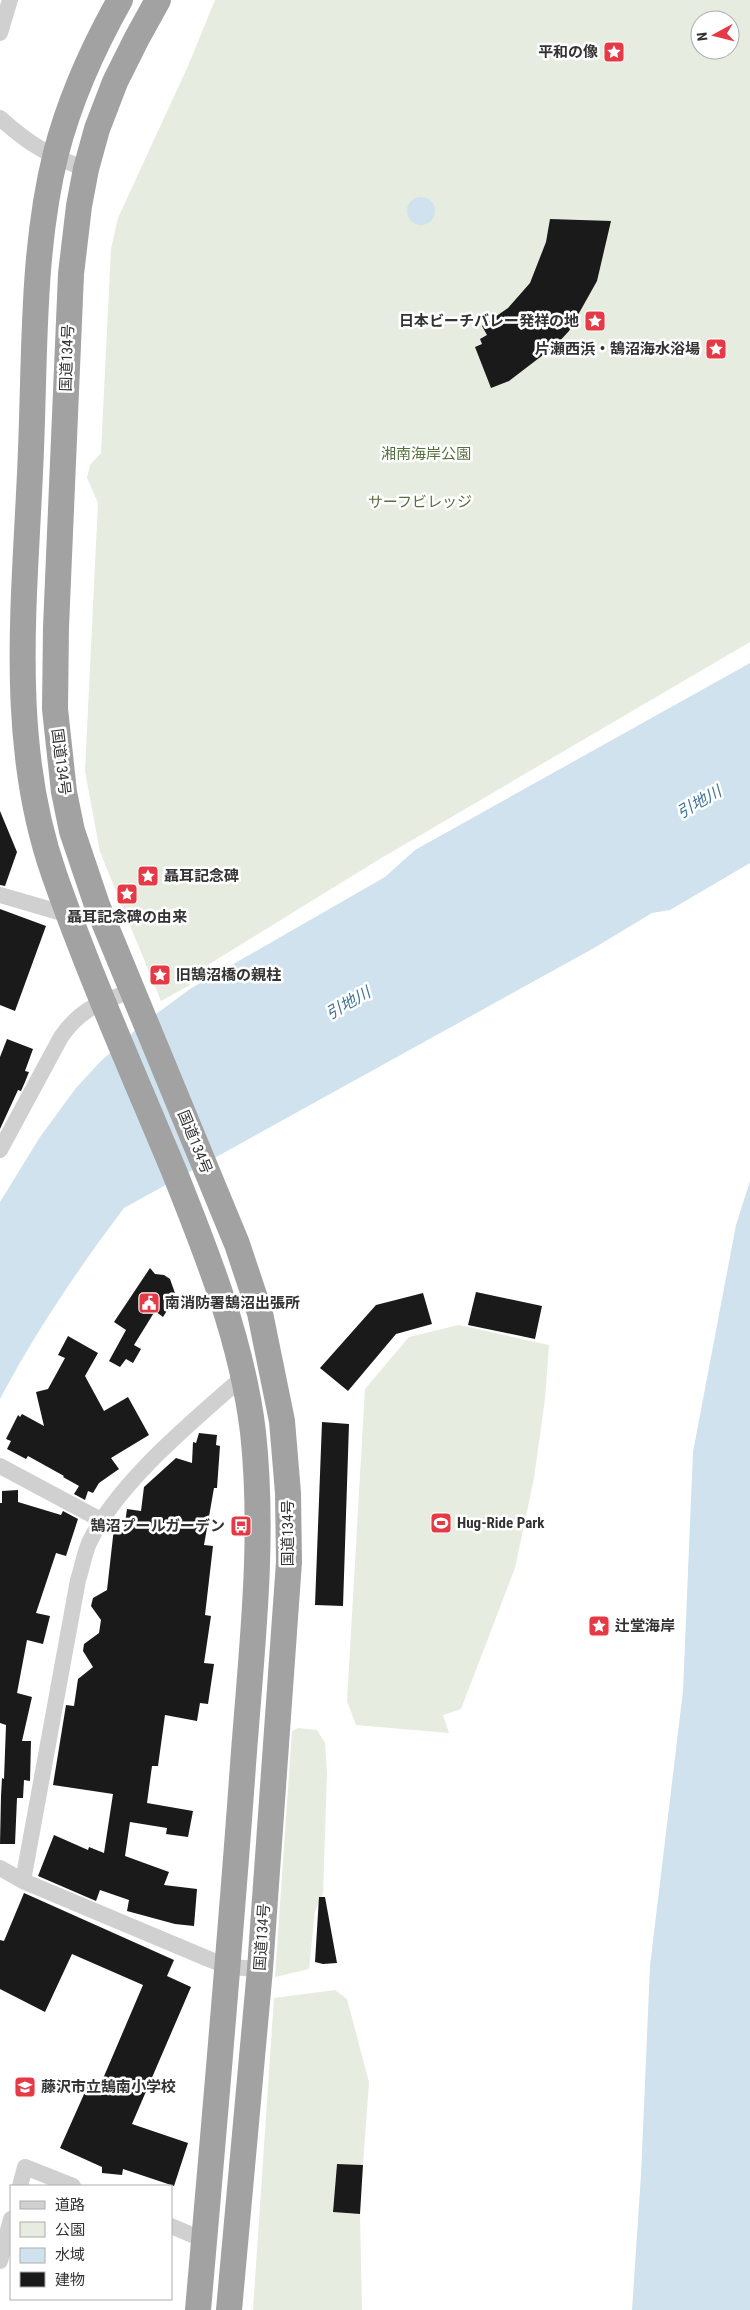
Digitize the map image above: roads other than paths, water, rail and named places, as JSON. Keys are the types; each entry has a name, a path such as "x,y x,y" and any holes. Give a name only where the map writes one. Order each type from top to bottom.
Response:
{"highway":[{"name":"国道134号","path":"120,0 86,68 66,120 55,158 46,201 38,272 23,638 23,713 27,758 43,840 69,914 207,1253 230,1321 243,1377 254,1447 258,1492 258,1560 229,1967 198,2310"},
{"name":"国道134号","path":"158,0 136,38 115,82 97,129 86,169 71,274 55,709 64,792 72,831 88,878 237,1244 260,1313 282,1421 288,1493 289,1562 260,1969 229,2310"}],"street":[{"path":"0,33 10,0"},
{"path":"0,118 31,145 55,158 86,169"},
{"path":"0,894 69,914"},
{"path":"0,1150 66,1029 80,1014 104,1002 137,1000"},
{"path":"23,1881 78,1580 88,1545 101,1520 118,1497 178,1435 243,1377"},
{"path":"0,1466 101,1520"},
{"path":"0,1868 23,1881 229,1967 260,1969"},
{"path":"20,2185 25,2166 71,2185"},
{"path":"0,2262 10,2223"},
{"path":"172,2226 204,2240"}],"water":[{"path":"421,197 431,201 435,211 431,221 421,225 411,221 407,211 411,201"},
{"name":"引地川","path":"750,663 750,863 670,910 652,913 594,948 124,1208 58,1301 0,1399 0,1202 40,1137 76,1088 101,1061 140,1026 190,989 385,877 415,850"},
{"path":"750,1181 750,2310 632,2310 641,2175 650,1966 683,1691 693,1452 736,1225"}],"place":[{"name":"平和の像","path":"614,52"},
{"name":"日本ビーチバレー発祥の地","path":"595,321"},
{"name":"片瀬西浜・鵠沼海水浴場","path":"716,349"},
{"name":"聶耳記念碑","path":"148,876"},
{"name":"聶耳記念碑の由来","path":"127,894"},
{"name":"旧鵠沼橋の親柱","path":"160,975"},
{"name":"南消防署鵠沼出張所","path":"149,1303"},
{"name":"Hug-Ride Park","path":"441,1523"},
{"name":"鵠沼プールガーデン","path":"241,1526"},
{"name":"辻堂海岸","path":"599,1626"},
{"name":"藤沢市立鵠南小学校","path":"25,2087"}],"park label":[{"name":"湘南海岸公園","path":"426,454"},
{"name":"サーフビレッジ","path":"420,502"}]}
